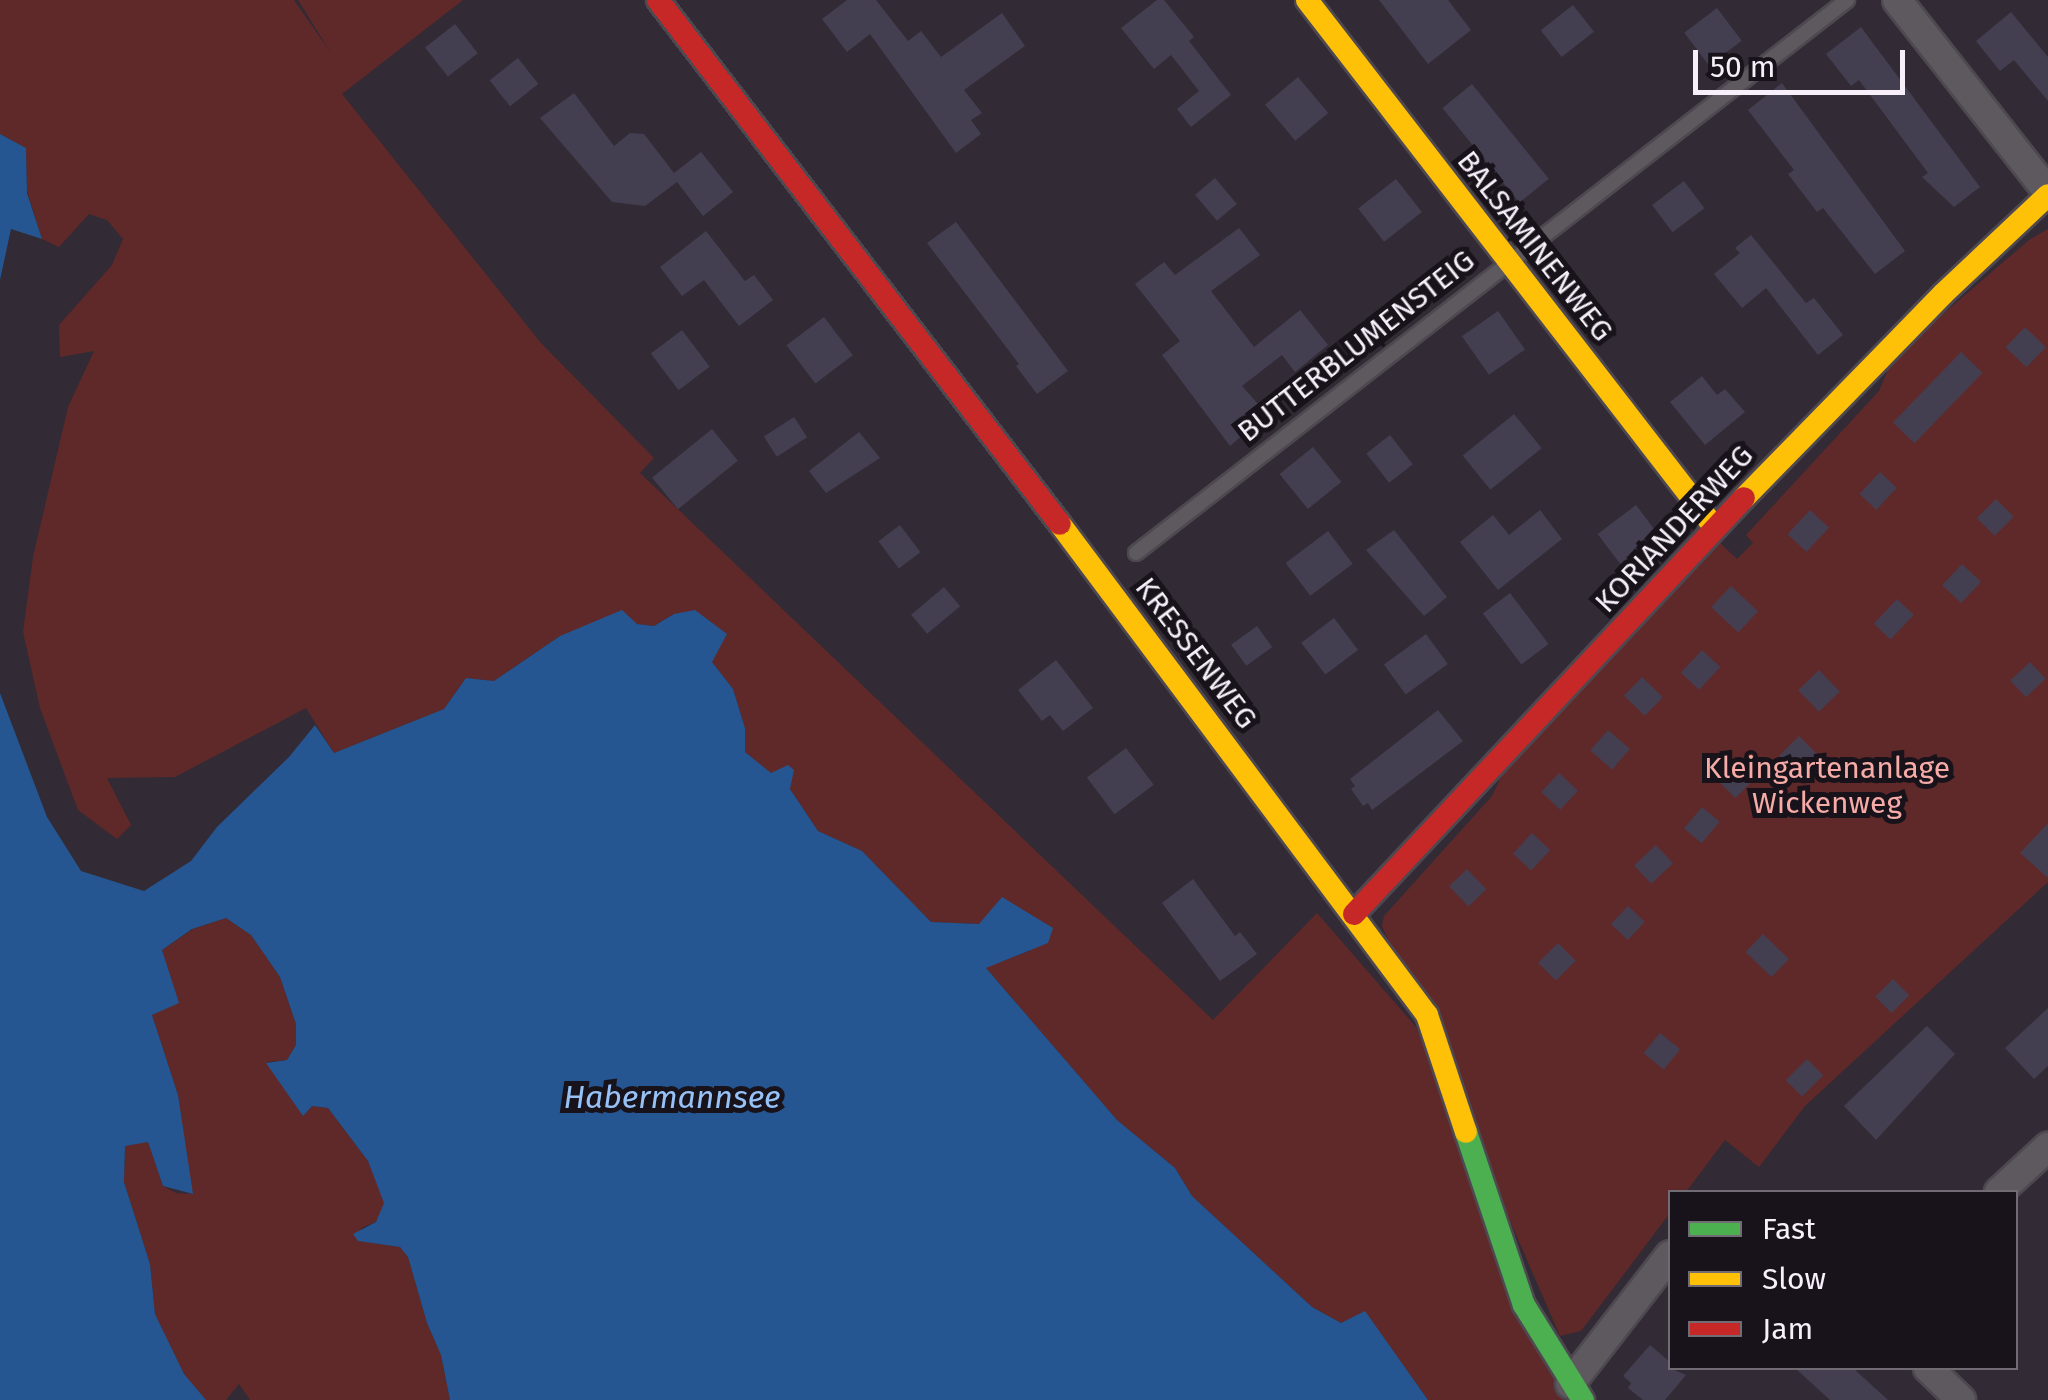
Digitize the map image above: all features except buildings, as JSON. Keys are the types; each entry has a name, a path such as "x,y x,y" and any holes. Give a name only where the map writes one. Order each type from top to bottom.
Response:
{"street":[{"name":"KRESSENWEG","path":"658,0 1427,1015 1517,1287 1576,1392"},
{"name":"BALSAMINENWEG","path":"1307,0 1716,528"},
{"path":"1898,0 2048,193"},
{"name":"KORIANDERWEG","path":"1354,914 1716,528 1943,294 2048,193"},
{"path":"2001,1190 2048,1147"},
{"path":"1576,1392 1668,1259"},
{"path":"1930,1370 1961,1400"}],"lane":[{"name":"BUTTERBLUMENSTEIG","path":"1136,553 1847,0"}],"green space":[{"path":"0,0 294,0 331,53 298,0 463,0 342,94 541,343 654,458 640,473 1213,1020 1317,913 1416,1027 1565,1400 1428,1400 1365,1312 1341,1323 1312,1307 1192,1196 1175,1168 1117,1120 985,967 1030,951 979,924 931,922 862,851 818,831 790,789 745,752 745,728 733,689 674,614 654,626 637,624 560,636 494,681 466,678 444,709 334,753 306,708 175,777 107,778 131,825 117,839 78,810 40,708 23,632 33,557 68,407 94,351 60,357 59,325 112,265 123,239 107,220 89,214 59,247 42,239 27,191 26,148 0,134"},
{"name":"Kleingartenanlage Wickenweg","path":"2048,229 2048,882 1805,1106 1759,1167 1725,1140 1688,1190 1668,1190 1668,1216 1581,1331 1560,1336 1382,926 1384,916 1492,796 1503,773 1717,540 1737,559 1753,543 1746,535 1879,391 1894,356 2029,240"},
{"path":"226,918 251,935 280,977 296,1024 296,1045 287,1060 267,1062 303,1116 312,1106 328,1108 368,1161 385,1203 376,1222 361,1228 359,1241 400,1247 408,1257 427,1323 441,1355 450,1400 250,1400 239,1384 226,1400 206,1400 184,1375 155,1314 150,1264 124,1182 125,1145 148,1142 163,1186 176,1193 192,1194 178,1095 152,1015 178,1002 162,950 193,929"}],"water":[{"path":"0,134 26,148 27,193 42,239 11,229 0,280"},
{"name":"Habermannsee","path":"622,610 637,624 654,626 674,614 695,610 727,634 712,662 733,689 745,728 745,752 771,773 788,765 794,770 790,789 818,831 862,851 931,922 979,924 1002,897 1053,928 1048,943 986,968 1117,1120 1175,1168 1192,1196 1312,1307 1341,1323 1365,1311 1428,1400 450,1400 441,1355 427,1323 408,1257 400,1247 358,1241 353,1234 376,1222 384,1203 368,1161 328,1108 312,1106 303,1116 266,1063 287,1060 296,1045 296,1024 280,977 251,935 226,918 192,929 162,950 179,1003 152,1015 178,1095 193,1194 163,1186 148,1142 125,1146 124,1182 150,1264 155,1314 184,1374 206,1400 0,1400 0,693 47,817 81,871 144,891 191,861 217,827 289,757 315,725 334,753 444,709 466,678 494,681 560,636"}],"traffic: fast":[{"path":"1466,1132 1524,1305 1583,1400"}],"traffic: slow":[{"path":"1307,0 1715,528"},
{"path":"1744,498 1943,294 2048,195"},
{"path":"1060,524 1427,1015 1466,1132"}],"traffic: jam":[{"path":"658,0 1060,524"},
{"path":"1354,914 1744,498"}]}
